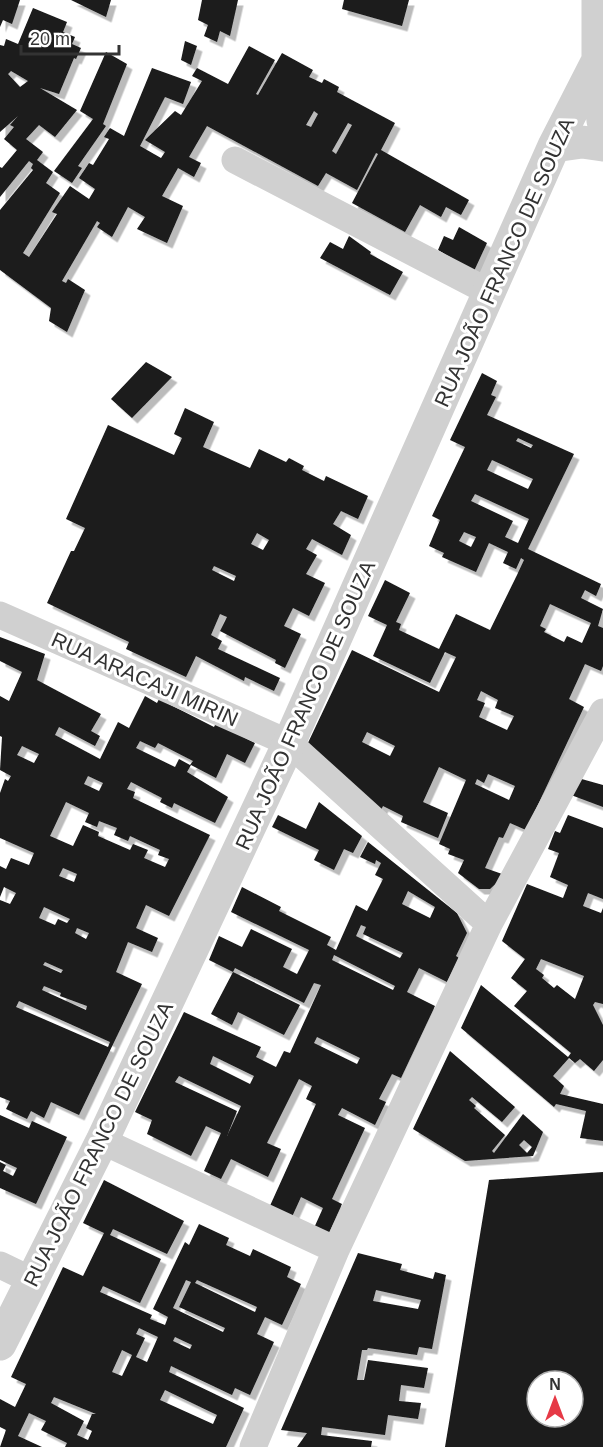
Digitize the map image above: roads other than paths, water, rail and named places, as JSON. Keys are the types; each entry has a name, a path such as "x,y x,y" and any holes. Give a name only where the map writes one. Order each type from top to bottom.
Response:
{"street":[{"path":"598,0 598,60 603,121"},
{"name":"RUA JOÃO FRANCO DE SOUZA","path":"0,1344 102,1141 289,743 554,146 598,60"},
{"path":"554,146 582,141 603,145"},
{"path":"235,160 489,292"},
{"name":"RUA ARACAJI MIRIN","path":"0,615 289,743 489,924"},
{"path":"253,1447 336,1251 489,924 603,712"},
{"path":"102,1141 336,1251"},
{"path":"0,1265 31,1280"}]}
